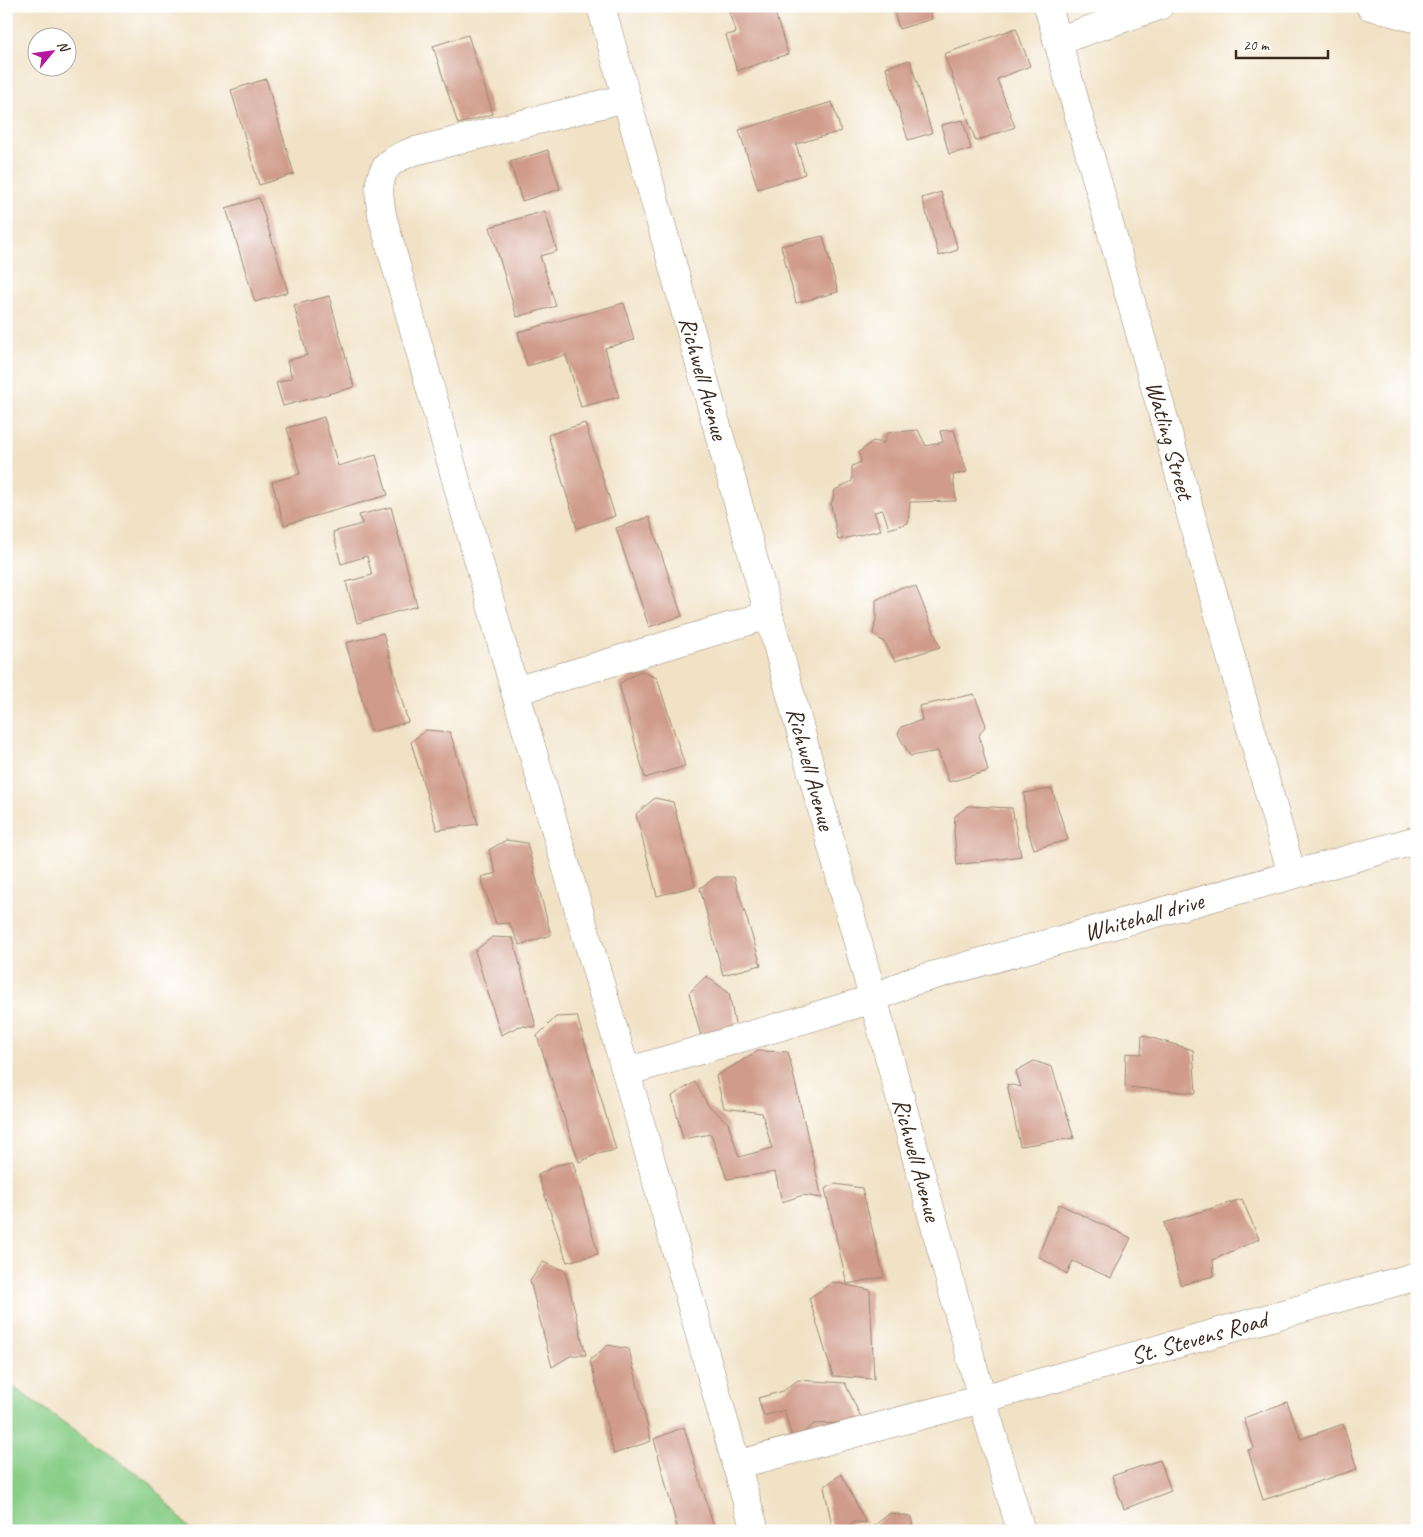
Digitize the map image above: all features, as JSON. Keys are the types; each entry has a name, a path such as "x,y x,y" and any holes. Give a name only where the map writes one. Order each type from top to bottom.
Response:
{"street":[{"name":"Richwell Avenue","path":"601,6 770,615 982,1399 1021,1531"},
{"name":"Watling Street","path":"1048,6 1292,874"},
{"path":"1057,41 1159,6"},
{"path":"1370,6 1417,19"},
{"path":"626,98 411,152 392,161 381,176 378,195 383,219 515,691 626,1072 755,1531"},
{"path":"515,691 770,615"},
{"name":"Whitehall drive","path":"626,1072 873,999 910,982 1417,840"},
{"name":"St. Stevens Road","path":"736,1465 982,1399 1417,1276"}],"green space":[{"path":"6,1382 150,1483 191,1531 6,1531"}],"building":[{"path":"727,6 773,6 788,54 737,71 726,35 736,33"},
{"path":"911,6 928,6 932,19 899,29 894,11"},
{"path":"1016,28 1030,66 997,79 1015,127 976,141 944,54"},
{"path":"468,35 493,114 458,124 433,46"},
{"path":"910,60 932,133 908,140 886,67"},
{"path":"266,79 294,174 259,185 231,90"},
{"path":"832,102 841,131 796,144 805,174 758,189 739,130"},
{"path":"963,120 971,149 949,154 941,125"},
{"path":"548,150 560,189 522,201 510,162"},
{"path":"941,192 958,250 939,256 922,198"},
{"path":"259,198 288,292 255,302 226,208"},
{"path":"545,211 557,251 540,256 556,306 517,317 490,227"},
{"path":"823,236 838,292 796,303 781,246"},
{"path":"329,296 354,387 283,406 276,383 292,378 287,361 307,355 294,305"},
{"path":"624,303 634,340 605,348 619,397 581,407 566,355 527,366 518,332"},
{"path":"324,417 338,466 376,455 388,495 284,525 272,482 300,474 287,428"},
{"path":"585,423 615,516 577,528 548,435"},
{"path":"918,430 926,446 943,442 940,431 954,430 967,472 953,475 956,501 910,502 908,523 889,529 883,510 874,512 881,530 838,540 831,505 835,490 852,481 852,466 861,462 859,452 873,441 884,443 887,433"},
{"path":"391,507 417,606 357,623 346,582 372,575 367,556 341,564 333,532 362,524 359,515"},
{"path":"649,517 682,616 649,627 616,528"},
{"path":"902,587 916,587 940,647 895,661 885,643 873,634 876,619 876,600"},
{"path":"383,633 408,722 371,732 346,643"},
{"path":"640,671 657,678 685,766 645,778 619,684"},
{"path":"974,694 986,725 979,735 988,771 949,782 938,751 910,756 898,734 901,727 922,720 919,706"},
{"path":"426,730 450,732 478,824 437,830 411,742"},
{"path":"1052,789 1068,840 1034,849 1026,824 1024,793"},
{"path":"655,798 673,802 695,886 657,896 636,814"},
{"path":"968,806 1012,808 1021,856 957,865 954,831 955,816"},
{"path":"506,840 527,843 551,935 520,945 509,923 496,924 481,877 496,873 489,850"},
{"path":"716,877 734,877 761,965 723,975 700,888"},
{"path":"492,937 513,938 536,1027 520,1026 501,1035 475,951"},
{"path":"706,976 729,993 736,1029 701,1036 689,993"},
{"path":"577,1016 616,1150 597,1154 579,1162 537,1036 556,1017"},
{"path":"1142,1035 1193,1050 1196,1093 1125,1087 1126,1053 1141,1054"},
{"path":"758,1051 788,1052 822,1198 803,1195 782,1202 775,1172 727,1179 711,1134 683,1139 672,1096 695,1082 708,1105 728,1123 739,1157 772,1148 762,1113 724,1108 716,1076"},
{"path":"1034,1061 1052,1067 1074,1138 1020,1146 1007,1084 1021,1087 1016,1071"},
{"path":"573,1162 598,1254 567,1262 538,1175 557,1165"},
{"path":"835,1184 862,1188 884,1277 847,1284 825,1189"},
{"path":"1242,1199 1259,1239 1213,1260 1214,1276 1181,1285 1164,1223"},
{"path":"1059,1204 1131,1238 1111,1278 1073,1261 1067,1274 1038,1256"},
{"path":"543,1262 565,1271 586,1355 572,1355 552,1367 530,1281"},
{"path":"833,1282 870,1290 874,1379 833,1376 809,1298"},
{"path":"608,1345 629,1349 651,1441 614,1454 590,1360"},
{"path":"798,1380 845,1383 863,1422 814,1424 793,1441 784,1410 764,1416 758,1398 783,1391"},
{"path":"1287,1402 1301,1439 1343,1424 1357,1469 1263,1500 1248,1450 1254,1448 1244,1418"},
{"path":"684,1427 715,1531 678,1531 654,1439"},
{"path":"1160,1460 1171,1491 1124,1509 1112,1476"},
{"path":"841,1474 866,1523 854,1522 842,1531 833,1531 824,1487"},
{"path":"890,1513 911,1517 914,1531 875,1531 874,1526"}]}
